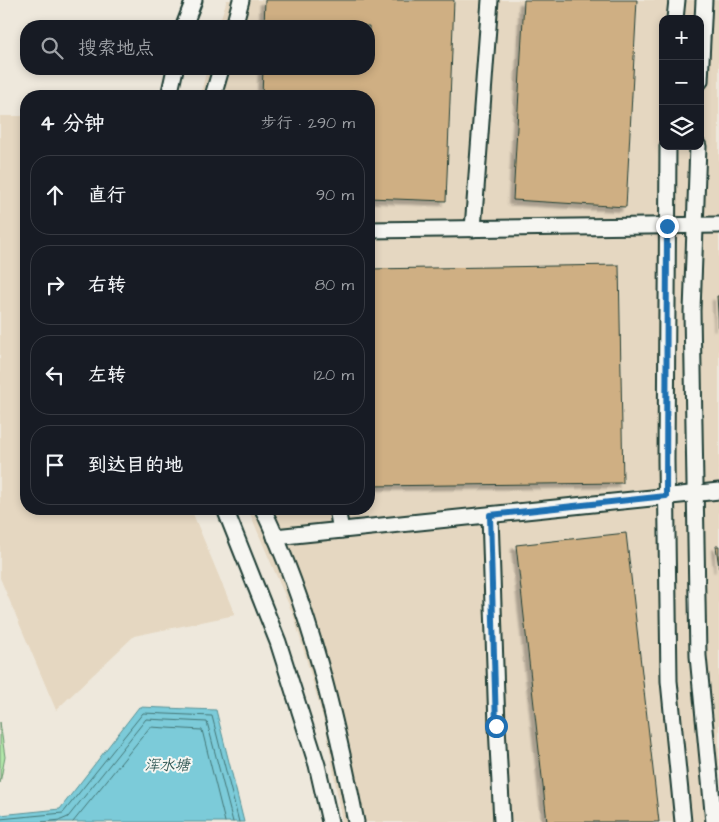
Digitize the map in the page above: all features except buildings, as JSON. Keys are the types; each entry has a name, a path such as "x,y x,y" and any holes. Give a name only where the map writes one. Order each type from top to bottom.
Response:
{"street":[{"path":"186,20 194,0"},
{"path":"236,20 241,0"},
{"path":"473,229 490,0"},
{"path":"675,15 677,0"},
{"path":"701,60 704,0"},
{"path":"170,90 174,75"},
{"path":"215,90 219,75"},
{"path":"668,150 666,496 669,681 683,822"},
{"path":"698,150 692,311 698,656 714,822"},
{"path":"375,230 719,225"},
{"path":"275,537 719,491"},
{"path":"227,515 278,642 317,765 330,822"},
{"path":"266,515 301,599 316,648 345,763 356,822"},
{"path":"338,515 341,530"},
{"path":"490,515 496,726 502,822"}],"shaded area":[{"path":"227,0 719,0 719,822 342,822 326,728 294,617 251,515 375,515 375,90 202,90 205,75 375,75 375,20 220,20"},
{"path":"0,116 20,116 20,515 193,515 235,615 134,636 56,710 0,578"}],"green space":[{"path":"0,722 5,757 0,783"}],"water":[{"name":"浑水塘","path":"139,707 216,710 244,822 0,822 0,815 60,809"}],"route":[{"path":"496,726 490,515 666,496 667,226"}]}
